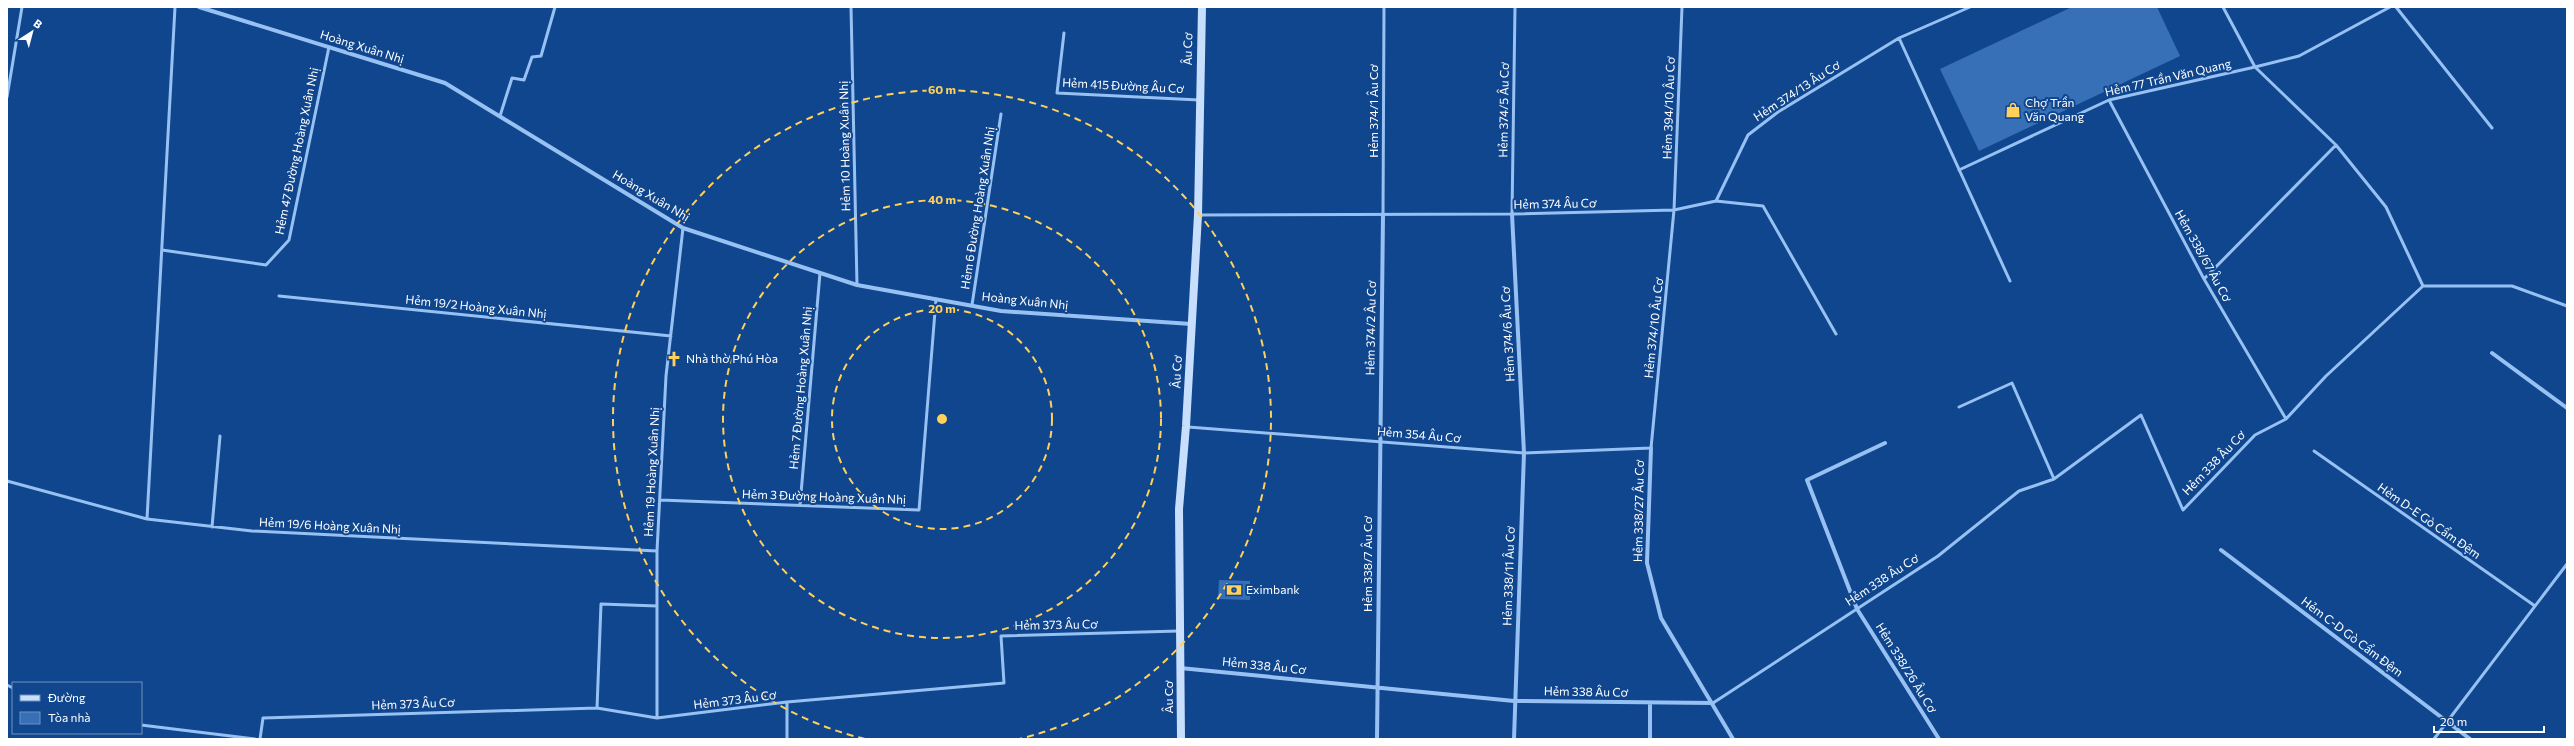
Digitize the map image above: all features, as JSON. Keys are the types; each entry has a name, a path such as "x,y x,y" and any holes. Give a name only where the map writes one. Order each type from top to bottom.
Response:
{"main road":[{"name":"Âu Cơ","path":"1181,739 1179,509 1186,426 1198,215 1199,100 1202,7"}],"street":[{"name":"Hoàng Xuân Nhị","path":"199,7 445,83 683,228 857,285 1001,311 1191,324"},
{"name":"Hẻm 374/6 Âu Cơ","path":"1512,214 1524,453"},
{"name":"Hẻm 374/2 Âu Cơ","path":"1379,441 1383,215"},
{"path":"2492,352 2567,408"},
{"name":"Hẻm 338/7 Âu Cơ","path":"1377,739 1379,441"},
{"name":"Hẻm 338/26 Âu Cơ","path":"1885,443 1807,480 1857,608 1939,739"},
{"name":"Hẻm 338/27 Âu Cơ","path":"1651,448 1647,562 1661,618 1713,703 1733,739"},
{"name":"Hẻm 338/11 Âu Cơ","path":"1514,739 1514,701 1524,453"},
{"name":"Hẻm C-D Gò Cẩm Đệm","path":"2221,550 2470,739"},
{"name":"Hẻm 338 Âu Cơ","path":"1180,668 1514,701 1650,704 1713,703"},
{"path":"1650,704 1650,739"}],"lane":[{"path":"7,97 22,7"},
{"path":"147,520 175,7"},
{"path":"500,116 512,78 524,80 532,57 541,56 555,7"},
{"name":"Hẻm 10 Hoàng Xuân Nhị","path":"851,7 857,285"},
{"name":"Hẻm 374/1 Âu Cơ","path":"1383,215 1384,7"},
{"name":"Hẻm 374/5 Âu Cơ","path":"1512,214 1515,7"},
{"name":"Hẻm 394/10 Âu Cơ","path":"1674,210 1682,7"},
{"path":"1970,7 1899,38 2010,281"},
{"name":"Hẻm 77 Trần Văn Quang","path":"1959,170 2108,100 2255,68 2223,7"},
{"path":"2255,68 2299,56 2390,7"},
{"path":"2396,7 2492,128"},
{"name":"Hẻm 415 Đường Âu Cơ","path":"1064,33 1057,93 1199,100"},
{"name":"Hẻm 374/13 Âu Cơ","path":"1716,201 1748,135 1778,112 1899,38"},
{"name":"Hẻm 47 Đường Hoàng Xuân Nhị","path":"162,250 266,265 289,240 329,47"},
{"path":"2255,68 2336,145 2386,207 2423,286 2512,286 2567,306"},
{"name":"Hẻm 338/67 Âu Cơ","path":"2108,100 2204,279 2286,419"},
{"name":"Hẻm 6 Đường Hoàng Xuân Nhị","path":"972,305 1001,114"},
{"path":"2204,279 2336,145"},
{"name":"Hẻm 374 Âu Cơ","path":"1198,215 1512,214 1674,210 1716,201 1763,206 1836,334"},
{"name":"Hẻm 374/10 Âu Cơ","path":"1651,448 1674,210"},
{"name":"Hẻm 19 Hoàng Xuân Nhị","path":"657,718 657,551 671,336 683,228"},
{"name":"Hẻm 7 Đường Hoàng Xuân Nhị","path":"800,505 820,273"},
{"name":"Hẻm 338 Âu Cơ","path":"1713,703 1938,556 2019,491 2054,479 2141,415 2183,510 2255,435 2286,419 2326,376 2423,286"},
{"name":"Hẻm 19/2 Hoàng Xuân Nhị","path":"279,296 671,336"},
{"name":"Hẻm 3 Đường Hoàng Xuân Nhị","path":"660,500 919,510 936,299"},
{"path":"1959,407 2012,383 2054,479"},
{"name":"Hẻm 354 Âu Cơ","path":"1186,426 1524,453 1651,448"},
{"path":"212,527 220,436"},
{"name":"Hẻm D-E Gò Cẩm Đệm","path":"2314,450 2535,606"},
{"name":"Hẻm 19/6 Hoàng Xuân Nhị","path":"7,481 147,520 252,531 657,551"},
{"path":"2434,739 2567,564"},
{"path":"597,708 601,604 657,606"},
{"name":"Hẻm 373 Âu Cơ","path":"260,739 263,718 597,708 657,718 787,702 1004,683 1001,636 1180,631"},
{"path":"787,702 787,739"},
{"path":"142,725 256,739"}],"building":[{"name":"Chợ Trần Văn Quang","path":"2072,7 2157,7 2180,56 1979,151 1940,69"},
{"name":"Eximbank","path":"1219,580 1250,581 1250,600 1218,599"}],"place":[{"name":"Chợ Trần Văn Quang","path":"2013,110"},
{"name":"Nhà thờ Phú Hòa","path":"674,359"},
{"name":"Eximbank","path":"1234,590"}]}
